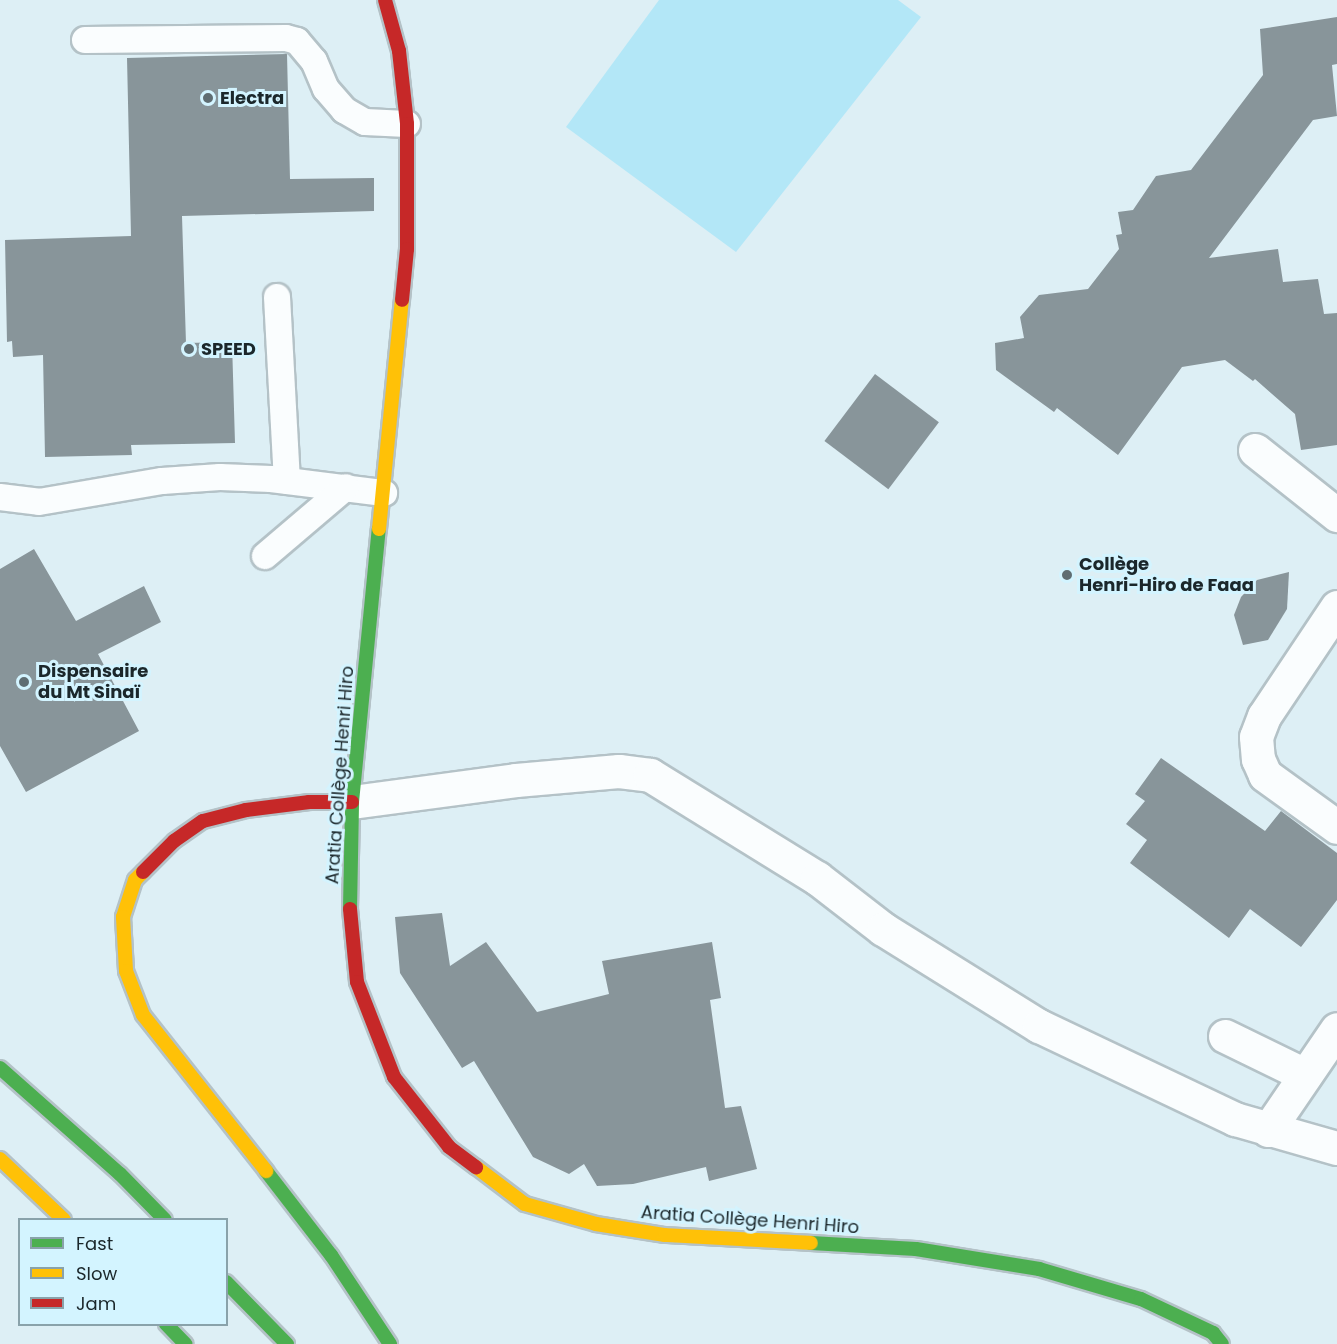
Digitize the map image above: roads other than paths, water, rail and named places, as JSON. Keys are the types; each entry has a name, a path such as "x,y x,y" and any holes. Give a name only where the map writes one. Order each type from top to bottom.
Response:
{"main road":[{"name":"Aratia Collège Henri Hiro","path":"385,0 399,51 406,124 407,249 352,802 349,901 357,982 380,1048 394,1077 449,1147 525,1204 596,1224 665,1235 916,1249 1039,1269 1141,1299 1213,1333 1222,1344"},
{"path":"352,802 309,802 246,810 203,821 174,841 135,880 123,917 126,970 143,1015 331,1255 390,1344"},
{"path":"0,1068 120,1174 163,1218"},
{"path":"0,1160 62,1218"},
{"path":"228,1284 287,1344"},
{"path":"168,1326 185,1344"}],"street":[{"path":"1255,450 1337,515"},
{"path":"1337,607 1264,716 1256,737 1258,759 1266,775 1337,827"},
{"path":"352,802 516,780 619,771 650,775 818,878 884,928 1039,1026 1165,1088 1268,1130 1337,1148"},
{"path":"1268,1130 1337,1029"},
{"path":"1225,1036 1305,1075"}],"lane":[{"path":"85,40 286,38 297,41 314,61 326,88 344,110 364,122 406,124"},
{"path":"277,297 288,481"},
{"path":"0,497 39,502 162,481 220,477 288,481 384,493"},
{"path":"265,556 346,488"}],"place":[{"name":"Electra","path":"208,98"},
{"name":"SPEED","path":"189,349"},
{"name":"Collège Henri-Hiro de Faaa","path":"1067,575"},
{"name":"Dispensaire du Mt Sinaï","path":"24,682"}]}
